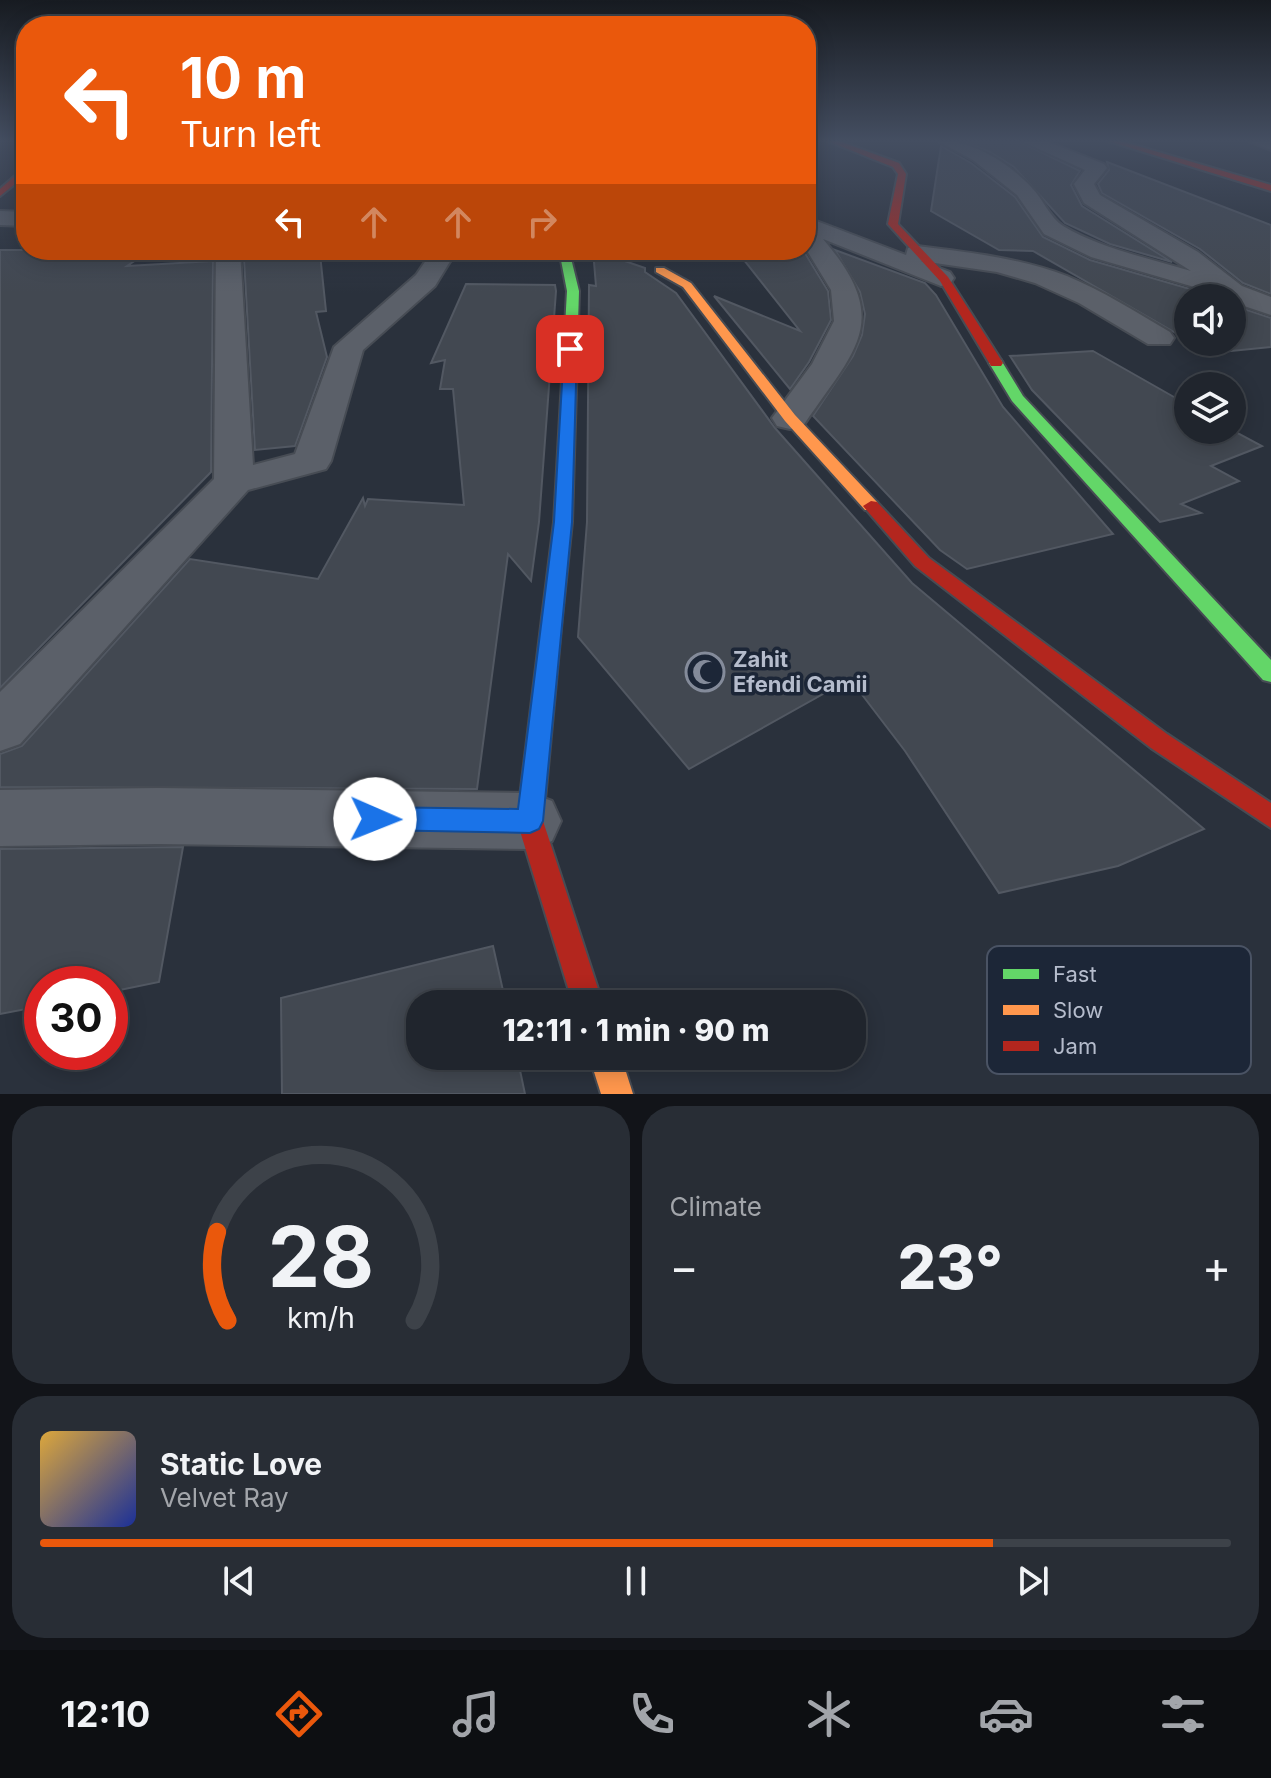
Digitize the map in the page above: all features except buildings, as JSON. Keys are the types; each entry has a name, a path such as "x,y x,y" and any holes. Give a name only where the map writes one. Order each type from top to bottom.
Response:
{"street":[{"path":"899,191 893,224 944,279 1017,398 1261,649"},
{"path":"1024,191 1052,229 1100,252 1206,284"},
{"path":"1087,191 1091,199 1189,257 1222,284"},
{"path":"816,228 944,279"},
{"path":"790,418 845,335 851,308 829,259 816,245"},
{"path":"917,253 993,263 1045,277 1097,301 1159,338"},
{"path":"228,260 234,482"},
{"path":"0,728 234,482 312,461 349,347 426,280 439,260"},
{"path":"566,260 573,291 563,522 530,821 584,990"},
{"path":"660,270 687,285 790,418 922,562 1159,741 1271,817"},
{"path":"1246,297 1271,307"},
{"path":"0,818 158,816 530,821"},
{"path":"609,1070 617,1094"}],"traffic: fast":[{"path":"552,618 563,522 573,291 566,260"},
{"path":"996,363 1017,398 1271,674"}],"traffic: slow":[{"path":"660,270 687,285 790,418 871,506"},
{"path":"609,1070 617,1094"}],"traffic: jam":[{"path":"899,191 893,224 944,279 996,363"},
{"path":"871,506 922,562 1159,741 1271,817"},
{"path":"552,618 530,821 584,990"}],"place":[{"name":"Zahit Efendi Camii","path":"705,672"}],"route":[{"path":"375,819 530,821 563,522 570,349"}]}
